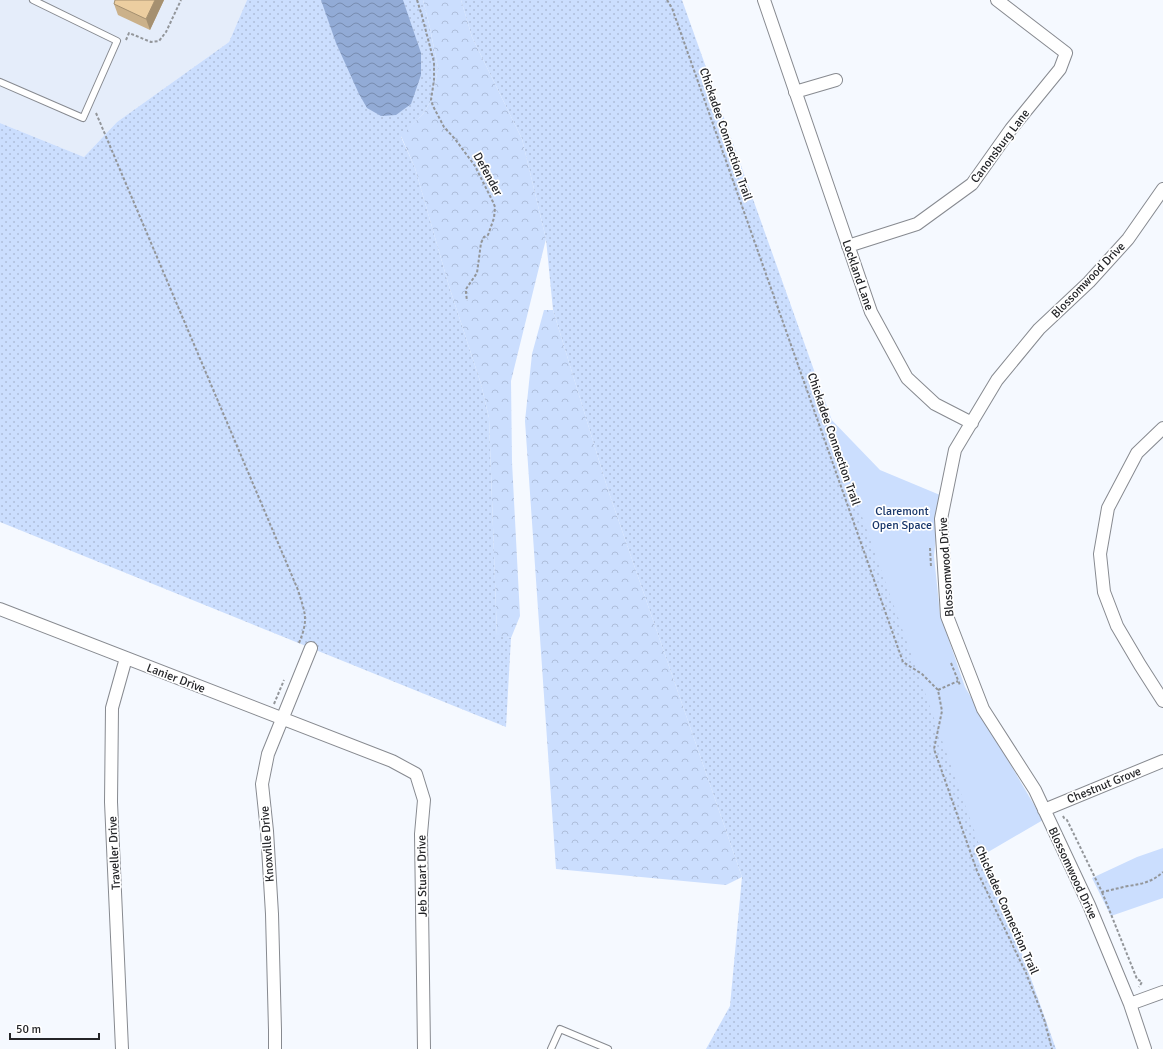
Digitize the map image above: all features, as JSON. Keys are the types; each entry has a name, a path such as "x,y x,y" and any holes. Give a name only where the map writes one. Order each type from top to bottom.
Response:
{"street":[{"name":"Lockland Lane","path":"764,0 870,312 907,378 935,404 972,423"},
{"name":"Canonsburg Lane","path":"848,246 917,224 972,184 1011,129 1060,69 1066,53 997,0"},
{"path":"796,92 836,80"},
{"name":"Blossomwood Drive","path":"1145,1049 1130,1004 1089,905 1035,790 983,709 947,616 941,519 956,450 997,380 1040,329 1089,282 1128,239 1163,189"},
{"path":"1163,428 1137,453 1108,508 1100,554 1104,592 1117,626 1163,702"},
{"name":"Lanier Drive","path":"0,609 351,746"},
{"name":"Knoxville Drive","path":"274,1049 275,1030 272,914 267,831 262,784 268,754 311,648"},
{"name":"Traveller Drive","path":"122,1049 111,802 112,708 126,658"},
{"name":"Jeb Stuart Drive","path":"351,746 392,761 416,774 424,800 421,834 424,1049"},
{"name":"Chestnut Grove","path":"1044,810 1163,761"},
{"path":"1130,1004 1163,992"}],"lane":[{"path":"0,82 83,118 118,41 33,0"},
{"path":"552,1049 560,1029 608,1049"}],"path":[{"path":"125,43 129,33 151,42 159,41 166,32 182,0"},
{"name":"Defender","path":"416,0 422,16 434,62 434,80 431,100 433,106 444,127 476,166 495,207 494,218 488,235 484,237 481,243 477,273 466,290 467,301"},
{"name":"Chickadee Connection Trail","path":"667,0 674,16 903,662 922,674 938,690 942,711 934,749 977,870 1026,973 1044,1019 1052,1049"},
{"path":"98,107 95,114 298,590 306,613 305,629 299,643"},
{"path":"270,714 284,679"},
{"path":"938,690 958,681"},
{"path":"1058,804 1102,892 1137,979 1142,982 1139,988 1142,999"},
{"path":"1102,892 1151,881 1163,872"}],"shaded area":[{"path":"0,0 247,0 229,42 117,122 84,157 0,123"}],"green space":[{"path":"247,0 423,0 438,68 432,99 423,114 401,137 415,168 449,286 481,384 489,418 497,635 511,638 506,727 0,522 0,123 84,157 117,122 229,42"},
{"path":"423,0 461,0 472,37 522,139 546,239 511,381 512,462 520,616 511,638 497,636 489,418 481,384 449,286 415,168 401,136 423,114 432,99 438,68"},
{"path":"461,0 682,0 1056,1049 706,1049 730,1006 742,877 608,490 553,310 546,239 522,139 472,37"},
{"path":"544,310 553,310 608,490 742,877 726,885 556,869 525,421 532,354"},
{"name":"Claremont Open Space","path":"825,413 880,470 940,495 934,556 940,614 965,687 1043,820 983,855"},
{"path":"1163,848 1163,898 1111,916 1092,878 1137,857"}],"water":[{"path":"321,0 403,0 421,53 421,75 411,104 396,115 381,116 367,108 336,43"}],"building":[{"path":"115,0 155,0 146,19 114,4"}]}
